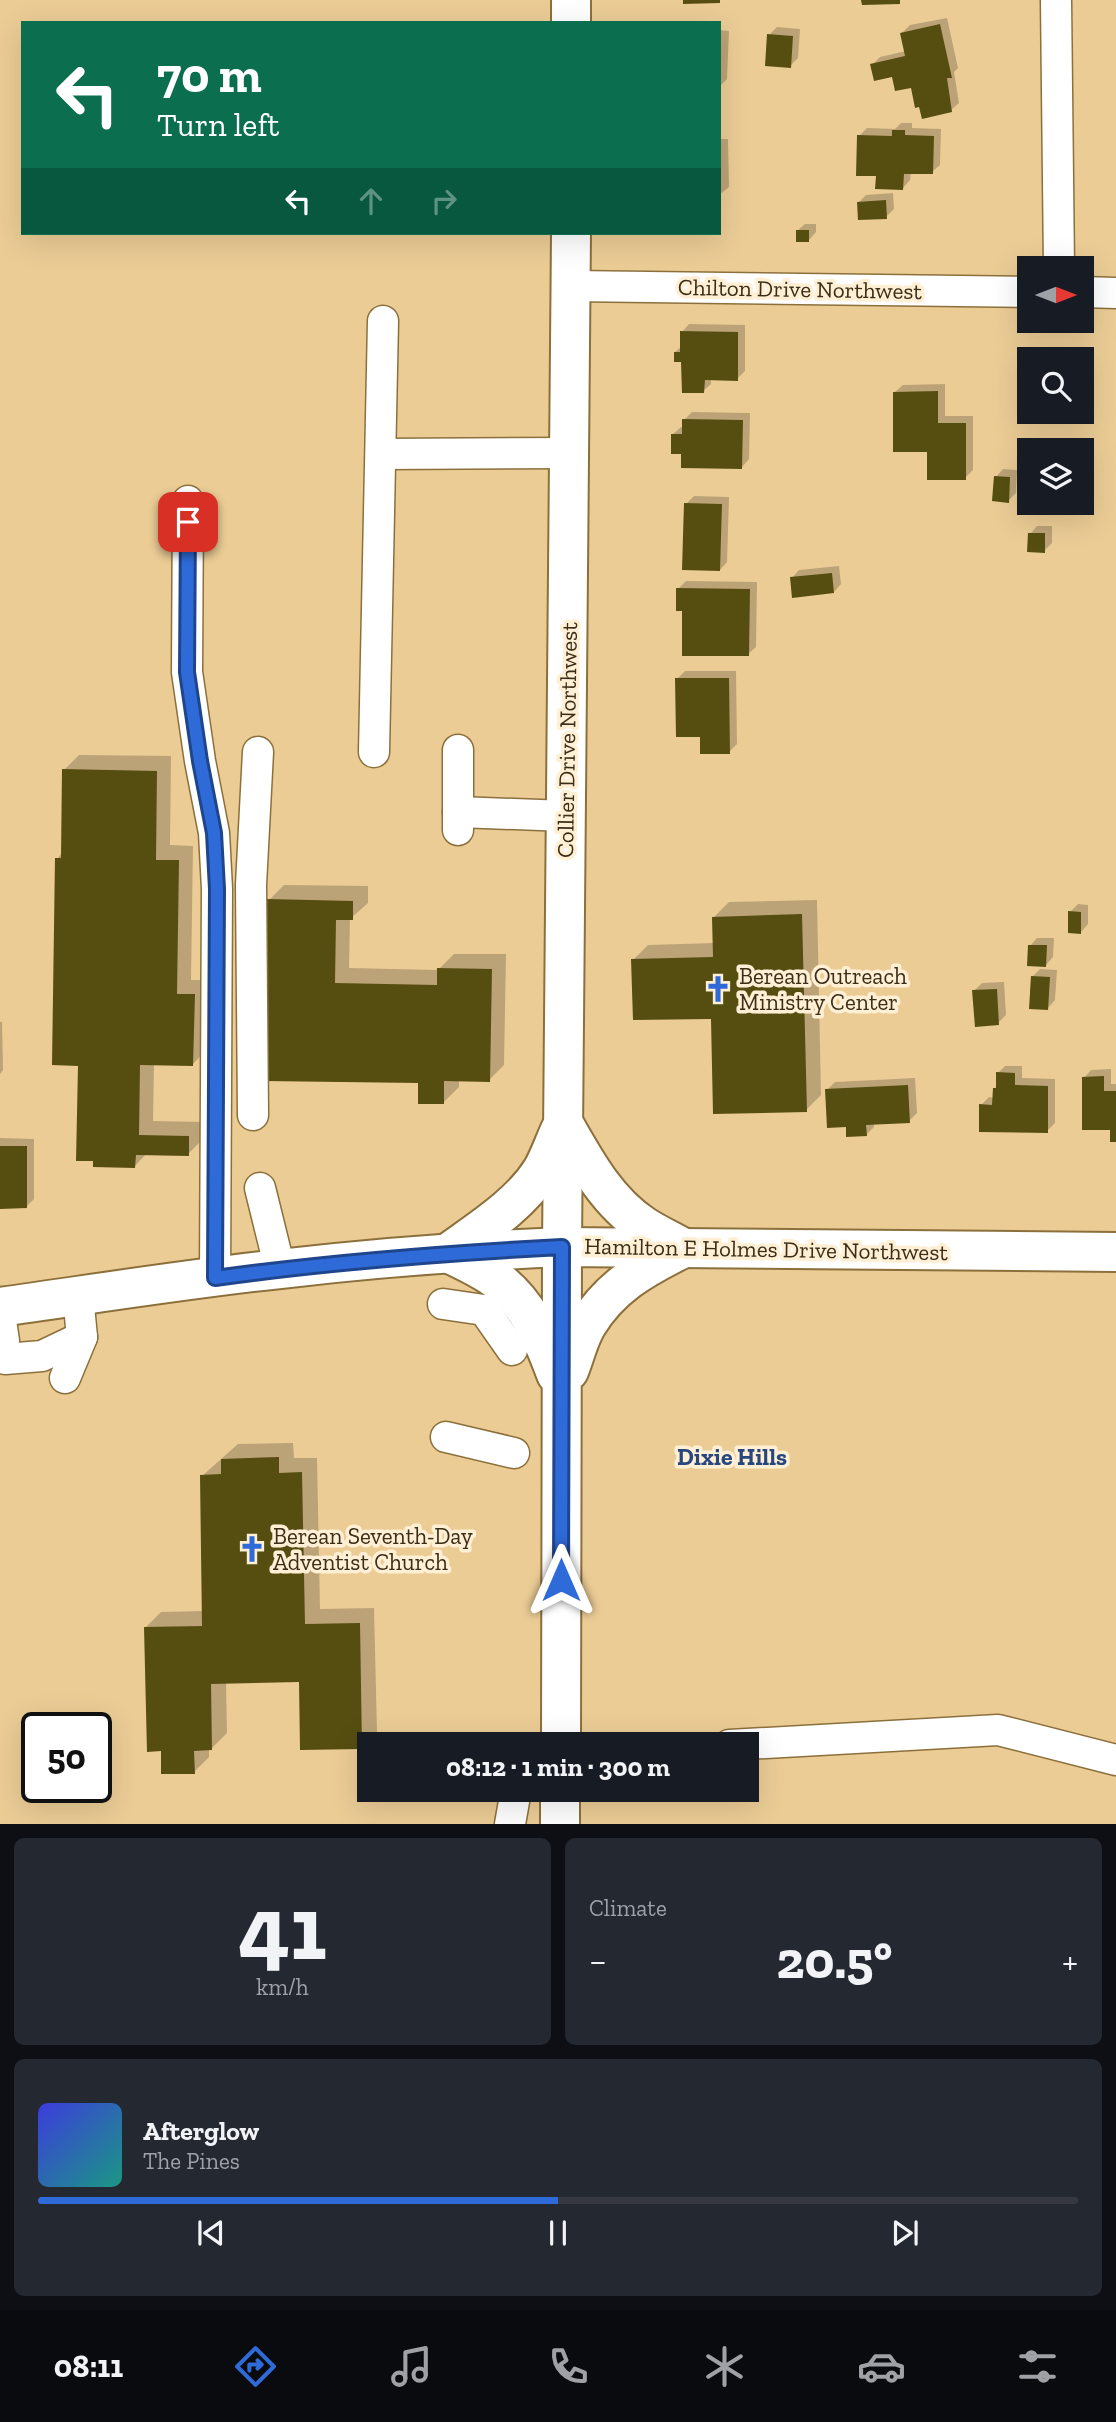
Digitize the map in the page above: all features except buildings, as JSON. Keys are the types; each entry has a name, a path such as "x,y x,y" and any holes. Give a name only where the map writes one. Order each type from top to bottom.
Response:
{"main road":[{"path":"571,0 571,21"},
{"name":"Collier Drive Northwest","path":"561,1732 562,1247 571,235"},
{"path":"563,1122 590,1170 620,1206 643,1226 684,1248"},
{"path":"562,1389 540,1331 516,1297 492,1276 448,1252 520,1197 542,1170 563,1122"},
{"name":"Hamilton E Holmes Drive Northwest","path":"2,1330 78,1296 280,1269 448,1252 562,1247 1116,1252"},
{"path":"562,1389 586,1325 609,1295 638,1271 684,1248"},
{"path":"560,1824 561,1802"}],"street":[{"path":"1056,0 1059,256"},
{"name":"Chilton Drive Northwest","path":"571,286 1017,292"},
{"path":"1094,292 1116,293"},
{"path":"374,752 383,321"},
{"path":"381,454 570,453"},
{"path":"188,500 187,672 214,833 217,889 215,1278"},
{"path":"458,750 458,821 566,816"},
{"path":"253,1115 251,885 258,752"},
{"path":"260,1188 280,1269"},
{"path":"65,1378 82,1337 78,1296"},
{"path":"443,1304 484,1310 512,1350"},
{"path":"2,1330 42,1356 82,1337"},
{"path":"446,1437 514,1453"},
{"path":"759,1743 998,1730 1116,1760"},
{"path":"510,1824 514,1802"}],"place":[{"name":"Berean Outreach Ministry Center","path":"718,989"},
{"name":"Berean Seventh-Day Adventist Church","path":"252,1549"}],"district":[{"name":"Dixie Hills","path":"732,1456"}],"route":[{"path":"188,522 187,672 214,833 217,889 215,1278 448,1252 562,1247 561,1580"}]}
